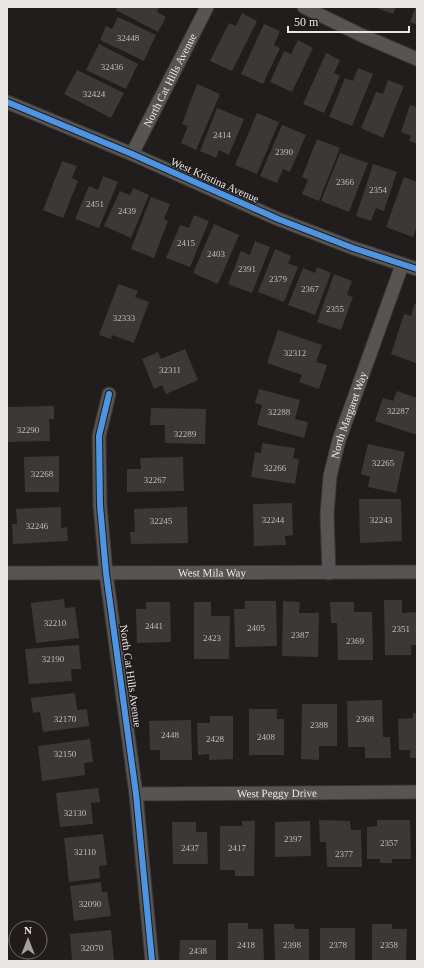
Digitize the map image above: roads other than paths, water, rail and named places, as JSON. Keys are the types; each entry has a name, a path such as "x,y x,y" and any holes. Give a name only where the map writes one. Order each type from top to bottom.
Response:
{"street":[{"name":"North Cat Hills Avenue","path":"132,154 207,7"},
{"path":"304,7 417,59"},
{"name":"West Kristina Avenue","path":"7,102 132,154 278,219 353,248 417,269"},
{"name":"North Margaret Way","path":"329,572 327,515 330,476 339,440 402,264"},
{"name":"North Cat Hills Avenue","path":"109,394 99,436 100,505 106,572 136,794 152,961"},
{"name":"West Mila Way","path":"7,573 417,572"},
{"name":"West Peggy Drive","path":"136,794 417,792"}]}
